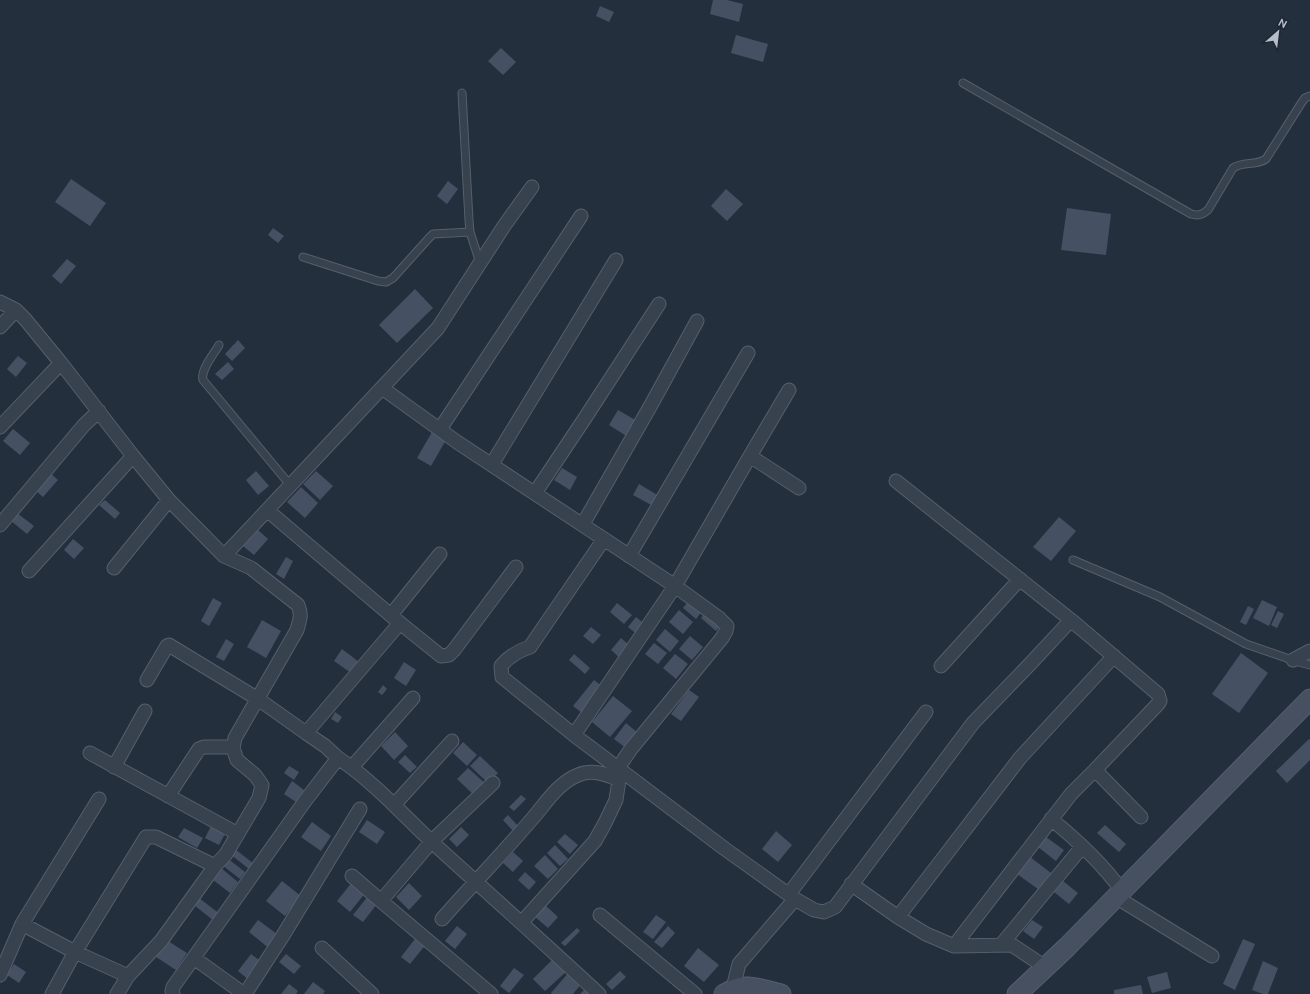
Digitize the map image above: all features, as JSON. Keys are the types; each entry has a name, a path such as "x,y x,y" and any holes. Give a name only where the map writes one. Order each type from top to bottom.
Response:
{"street":[{"path":"224,556 438,328 504,226 532,187"},
{"path":"440,429 582,216"},
{"path":"492,464 616,260"},
{"path":"0,302 16,310 61,363 169,500 224,556 251,568 298,605 301,612 297,630 235,738 233,747 238,760 255,775 262,785 260,798 226,854 215,866 161,941 128,976 117,994"},
{"path":"535,493 659,304"},
{"path":"0,327 16,310"},
{"path":"582,524 651,406 697,321"},
{"path":"629,556 748,353"},
{"path":"0,427 61,363"},
{"path":"382,388 440,429 675,586 719,618 726,626 726,631 722,638 631,749 620,773 616,800 595,841 522,922"},
{"path":"574,735 675,586 789,390"},
{"path":"0,525 84,425 99,411"},
{"path":"29,571 133,456"},
{"path":"750,456 799,488"},
{"path":"896,481 1071,620 1155,690 1160,698 1158,704 1071,794 954,946"},
{"path":"114,568 169,500"},
{"path":"267,510 441,656 449,655 454,650 516,567"},
{"path":"604,539 530,647 517,652 506,660 501,666 502,677 620,773 792,897 814,910 824,912 835,907 973,723 1071,620"},
{"path":"306,733 396,619 440,554"},
{"path":"941,666 1020,579"},
{"path":"147,680 169,645 258,699 352,767 599,994"},
{"path":"1293,660 1310,650"},
{"path":"898,916 1020,758 1114,656"},
{"path":"352,767 413,698"},
{"path":"1017,994 1119,894 1310,700"},
{"path":"114,767 145,711"},
{"path":"781,994 750,987 729,991 738,964 792,897 926,712"},
{"path":"394,805 452,741"},
{"path":"168,796 199,749 204,747 233,747"},
{"path":"90,753 238,834"},
{"path":"173,994 173,987 305,801 338,758"},
{"path":"1095,770 1141,817"},
{"path":"442,919 533,819 557,789 567,780 579,774 591,772 605,774 620,773"},
{"path":"381,901 432,841 493,783"},
{"path":"0,975 22,924 99,799"},
{"path":"194,958 244,994 282,937 360,809"},
{"path":"1051,819 1108,871 1119,894 1212,956"},
{"path":"52,994 75,952 146,837 156,837 215,866"},
{"path":"1001,945 1082,847"},
{"path":"352,876 491,994"},
{"path":"851,884 926,934 954,946 1012,945 1045,967"},
{"path":"600,915 695,994"},
{"path":"22,924 75,952 128,976"},
{"path":"322,948 372,994"}],"lane":[{"path":"963,83 1191,214 1198,215 1203,214 1208,210 1233,168 1238,165 1258,163 1266,159 1302,102 1305,98 1310,96"},
{"path":"462,93 470,232 480,264"},
{"path":"303,257 378,281 386,282 393,278 434,234 470,232"},
{"path":"219,345 204,371 202,377 203,380 290,485"},
{"path":"1073,560 1160,597 1246,644 1310,665"}],"building":[{"path":"713,0 727,0 743,4 739,22 710,14"},
{"path":"600,6 614,12 609,22 596,16"},
{"path":"736,35 768,44 763,62 731,53"},
{"path":"501,48 516,62 503,75 488,61"},
{"path":"71,179 106,203 90,226 55,202"},
{"path":"448,181 458,189 447,204 437,196"},
{"path":"726,189 743,204 727,221 711,206"},
{"path":"1067,208 1111,214 1106,255 1061,250"},
{"path":"273,228 284,236 278,243 268,235"},
{"path":"67,259 76,266 61,284 52,276"},
{"path":"415,289 433,308 397,343 379,325"},
{"path":"238,340 245,348 232,361 225,354"},
{"path":"18,356 27,363 16,377 7,369"},
{"path":"228,362 234,369 222,380 215,374"},
{"path":"618,410 637,421 628,437 609,425"},
{"path":"13,429 30,443 20,455 3,441"},
{"path":"432,432 446,440 431,466 417,458"},
{"path":"562,468 577,477 570,490 554,480"},
{"path":"256,471 269,486 258,495 246,480"},
{"path":"316,471 333,486 320,500 303,484"},
{"path":"50,473 58,480 43,497 35,490"},
{"path":"639,484 659,496 653,506 633,495"},
{"path":"301,487 318,503 305,518 287,502"},
{"path":"105,500 120,513 115,519 99,505"},
{"path":"17,513 34,526 27,534 11,521"},
{"path":"1059,517 1076,531 1051,561 1033,547"},
{"path":"258,530 268,539 254,555 243,546"},
{"path":"73,539 84,548 74,559 64,550"},
{"path":"286,557 293,561 284,579 276,574"},
{"path":"213,598 222,603 209,626 201,621"},
{"path":"690,599 703,610 696,619 683,608"},
{"path":"1262,600 1277,607 1269,626 1253,618"},
{"path":"617,603 632,615 624,624 610,612"},
{"path":"1248,606 1254,609 1246,625 1240,622"},
{"path":"679,610 693,622 683,634 669,622"},
{"path":"707,610 723,623 716,631 701,618"},
{"path":"1278,611 1284,614 1277,628 1271,625"},
{"path":"636,617 647,626 639,636 628,627"},
{"path":"262,620 281,631 266,658 247,647"},
{"path":"591,627 601,635 593,644 583,636"},
{"path":"665,629 679,641 670,652 656,640"},
{"path":"690,636 703,647 692,660 679,649"},
{"path":"621,638 630,646 620,658 611,650"},
{"path":"226,639 234,644 224,661 216,657"},
{"path":"654,643 667,653 658,664 645,654"},
{"path":"342,649 359,662 351,673 334,661"},
{"path":"1241,653 1268,673 1239,713 1212,694"},
{"path":"574,654 590,668 585,674 569,660"},
{"path":"675,654 688,664 676,679 663,668"},
{"path":"404,662 416,670 406,686 394,678"},
{"path":"594,680 603,687 582,713 573,706"},
{"path":"383,685 387,689 382,695 378,692"},
{"path":"689,690 699,697 681,721 671,714"},
{"path":"613,696 632,711 610,737 592,722"},
{"path":"335,712 342,717 338,723 331,719"},
{"path":"626,723 638,733 626,748 614,739"},
{"path":"395,732 408,746 394,760 381,746"},
{"path":"1309,739 1310,760 1287,783 1276,771"},
{"path":"463,742 477,755 467,766 453,753"},
{"path":"405,755 417,767 410,773 398,762"},
{"path":"480,756 498,773 488,783 470,766"},
{"path":"289,766 299,772 294,780 284,773"},
{"path":"468,768 487,785 476,797 457,779"},
{"path":"292,781 304,790 296,802 284,794"},
{"path":"521,795 526,799 514,811 509,807"},
{"path":"508,815 518,826 513,831 503,820"},
{"path":"367,820 385,832 377,844 359,832"},
{"path":"213,822 227,830 219,845 205,838"},
{"path":"312,822 331,836 321,851 301,837"},
{"path":"1105,825 1126,844 1119,852 1097,833"},
{"path":"461,827 469,835 457,847 449,839"},
{"path":"184,828 203,838 197,848 178,837"},
{"path":"776,831 792,845 778,862 762,849"},
{"path":"565,834 578,845 570,854 557,842"},
{"path":"1046,837 1064,850 1056,861 1038,847"},
{"path":"555,845 568,859 560,866 547,853"},
{"path":"235,849 254,864 249,869 230,854"},
{"path":"513,852 523,861 513,872 503,863"},
{"path":"545,855 558,869 548,879 534,866"},
{"path":"1030,857 1051,873 1038,889 1017,874"},
{"path":"227,858 245,872 240,879 222,865"},
{"path":"221,868 238,882 230,893 212,879"},
{"path":"525,872 536,882 529,890 518,880"},
{"path":"282,881 301,896 285,916 266,901"},
{"path":"353,881 366,892 350,912 337,901"},
{"path":"1063,881 1078,893 1069,904 1054,892"},
{"path":"409,883 422,896 409,910 396,897"},
{"path":"368,896 377,904 363,922 353,915"},
{"path":"199,898 220,914 214,921 194,905"},
{"path":"545,905 558,917 548,928 534,916"},
{"path":"656,915 666,922 653,939 643,932"},
{"path":"258,920 281,937 271,950 249,932"},
{"path":"1032,920 1043,927 1034,939 1023,931"},
{"path":"457,926 467,934 455,949 445,941"},
{"path":"668,926 675,933 662,948 654,942"},
{"path":"577,928 580,931 565,946 561,943"},
{"path":"415,939 419,943 421,939 427,943 410,964 401,957"},
{"path":"1243,939 1255,944 1235,990 1223,984"},
{"path":"168,941 187,953 176,970 156,957"},
{"path":"698,948 719,965 704,982 684,966"},
{"path":"251,954 263,963 249,980 238,971"},
{"path":"286,954 301,966 294,974 279,962"},
{"path":"554,958 567,971 545,991 533,979"},
{"path":"1263,961 1278,968 1268,994 1263,994 1252,990"},
{"path":"14,964 26,972 19,983 7,975"},
{"path":"514,968 524,975 509,993 500,986"},
{"path":"620,971 626,977 612,990 606,984"},
{"path":"569,972 582,983 573,994 552,994 551,993"},
{"path":"1167,972 1171,988 1152,993 1147,977"},
{"path":"313,982 325,991 323,994 304,994"},
{"path":"289,984 298,991 296,994 281,994"},
{"path":"1141,985 1143,994 1114,994 1114,990"},
{"path":"587,987 595,994 580,994"}]}
